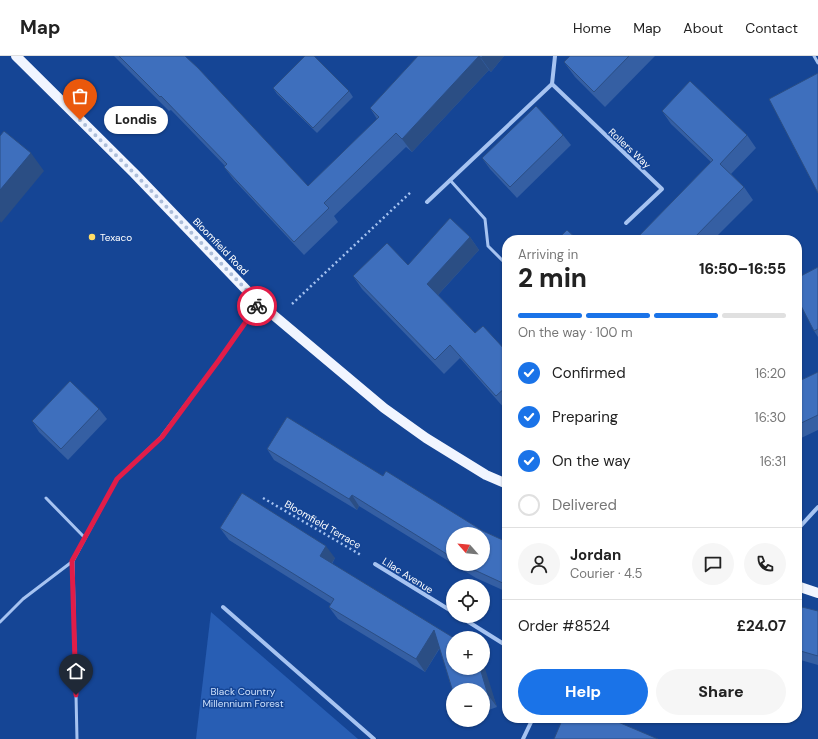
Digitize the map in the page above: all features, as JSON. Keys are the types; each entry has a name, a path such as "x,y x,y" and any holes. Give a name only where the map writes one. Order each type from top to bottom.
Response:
{"main road":[{"name":"Bloomfield Road","path":"16,56 134,173 259,303 277,319 396,417 426,438 479,471 502,482"},
{"path":"802,588 818,593"}],"street":[{"path":"427,202 552,84 555,56"},
{"name":"Rollers Way","path":"552,84 662,189 626,223"},
{"path":"802,525 818,507"},
{"name":"Lilac Avenue","path":"375,564 446,608"},
{"path":"223,607 374,739"},
{"path":"470,623 502,643"},
{"path":"523,739 531,723"}],"lane":[{"path":"814,56 818,64"},
{"path":"450,180 486,219 488,246 502,260"},
{"path":"0,622 23,599 72,561 117,479 162,437 259,303"},
{"path":"46,498 85,538"},
{"path":"72,561 77,739"}],"path":[{"path":"277,319 414,188 427,202"},
{"name":"Bloomfield Terrace","path":"263,498 375,564"}],"green space":[{"name":"Black Country Millennium Forest","path":"211,612 358,739 196,739"}],"building":[{"path":"119,56 185,56 308,186 379,117 370,108 418,56 479,56 402,139 396,133 324,203 329,208 294,242 224,167 227,164 161,96 160,97"},
{"path":"305,56 314,56 349,91 313,128 273,88"},
{"path":"570,56 629,56 594,92 564,62"},
{"path":"818,73 818,193 769,99"},
{"path":"690,81 747,135 720,164 744,187 697,235 640,235 713,160 662,111"},
{"path":"536,106 563,135 510,187 482,158"},
{"path":"4,131 31,153 0,190 0,136"},
{"path":"450,218 470,237 427,284 475,333 483,326 502,347 502,391 496,396 450,345 435,360 353,276 387,243 408,265"},
{"path":"567,230 572,235 562,235"},
{"path":"818,267 818,329 814,331 802,308 802,275"},
{"path":"818,372 818,415 802,423 802,380"},
{"path":"70,381 99,409 61,449 32,421"},
{"path":"287,417 383,476 386,471 477,527 446,527 446,554 352,495 349,499 267,449"},
{"path":"242,493 326,546 320,556 446,633 446,669 434,630 416,659 329,607 334,599 220,528"},
{"path":"490,534 502,540 502,583 477,571 490,571"},
{"path":"802,607 818,611 818,656 802,651"},
{"path":"448,675 482,675 484,683 450,683"},
{"path":"561,723 620,723 658,739 554,739"}],"way so far":[{"path":"80,120 134,173 259,303 257,306"}],"place":[{"name":"Londis","path":"80,120"},
{"name":"Texaco","path":"92,237"}],"route":[{"path":"76,695 72,561 117,479 162,437 257,306"}]}
